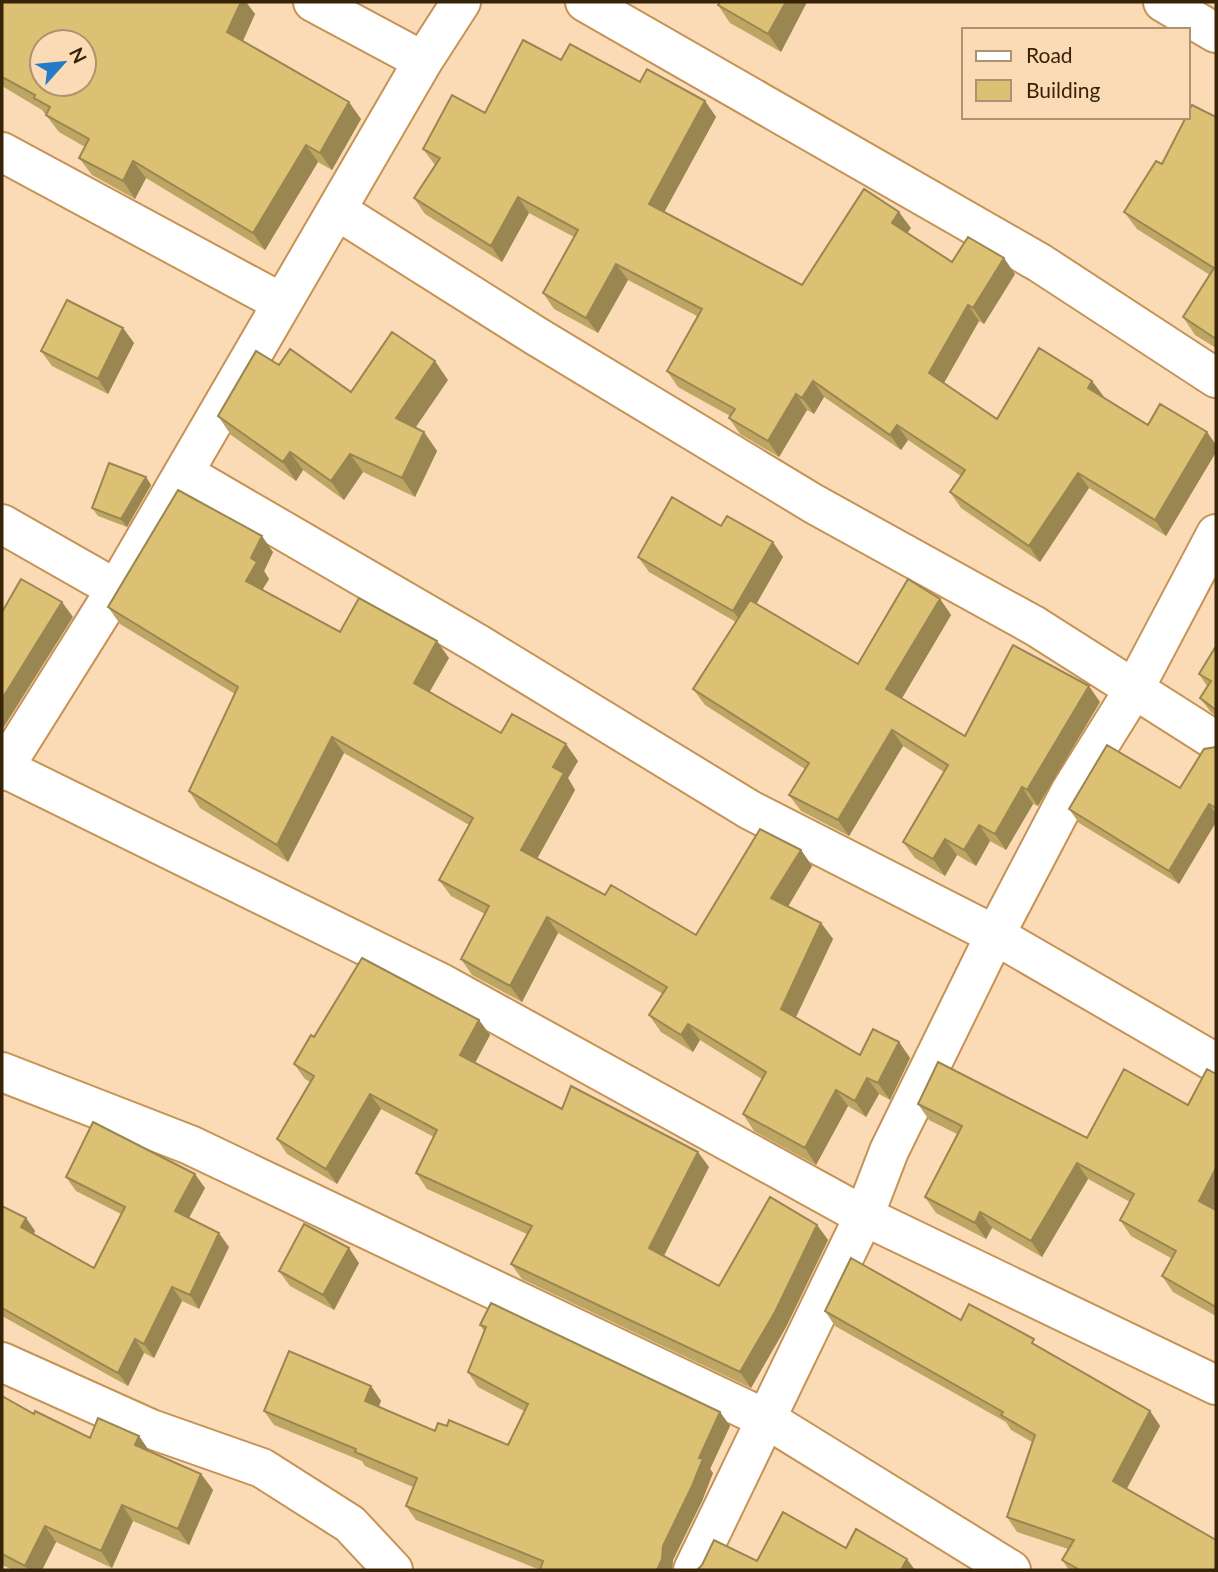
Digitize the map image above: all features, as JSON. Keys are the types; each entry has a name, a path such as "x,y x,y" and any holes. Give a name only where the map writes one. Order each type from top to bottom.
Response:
{"street":[{"path":"313,2 423,61"},
{"path":"461,2 423,61 116,589 3,769 439,982 864,1216 1216,1385"},
{"path":"585,2 1040,263 1216,378"},
{"path":"1163,2 1216,33"},
{"path":"2,152 282,303"},
{"path":"338,211 536,336 814,505 1035,626 1133,691 1216,741"},
{"path":"184,473 478,644 750,810 995,935 1216,1063"},
{"path":"2,524 116,589"},
{"path":"694,1570 768,1420 864,1216 890,1151 995,935 1070,792 1133,691 1216,534"},
{"path":"2,1072 190,1144 768,1420 1011,1570"},
{"path":"2,1362 150,1429 262,1468 350,1524 393,1570"}],"building":[{"path":"2,2 241,2 227,32 349,102 320,153 306,145 253,233 133,161 123,181 79,158 89,139 46,115 50,107 34,98 98,98 98,28 28,28 28,91 2,77"},
{"path":"720,2 786,2 768,34 718,5"},
{"path":"523,40 561,60 570,44 640,82 647,69 705,101 649,204 802,285 864,189 899,212 892,223 952,262 968,237 1004,258 973,308 968,305 929,373 997,419 1039,348 1092,381 1088,388 1148,425 1160,404 1207,432 1155,520 1078,473 1029,546 950,492 965,470 897,425 890,435 813,381 802,398 796,394 768,441 729,418 735,409 667,371 702,309 616,264 586,318 543,293 578,230 518,197 491,246 414,198 440,158 423,149 452,95 485,113"},
{"path":"1192,105 1216,117 1216,339 1183,317 1214,268 1124,212 1156,161 1162,164 1185,119 1190,119"},
{"path":"67,300 123,328 98,379 41,351"},
{"path":"392,332 435,361 396,418 424,432 402,478 350,454 331,481 290,452 283,462 218,416 256,351 279,365 290,349 351,392"},
{"path":"109,463 146,477 121,519 92,508"},
{"path":"178,490 262,536 251,558 257,562 246,581 340,632 359,598 437,641 414,683 501,733 512,714 566,744 553,767 564,773 521,850 605,895 611,885 696,935 760,829 801,850 771,898 821,923 781,1009 860,1055 873,1029 899,1042 878,1083 867,1078 855,1101 836,1090 805,1148 743,1114 766,1072 688,1024 681,1035 649,1015 667,987 547,917 510,986 461,959 489,906 439,880 473,818 332,737 277,845 189,791 238,687 108,607"},
{"path":"672,497 721,526 727,516 773,542 733,611 638,557"},
{"path":"21,579 62,602 2,699 2,612"},
{"path":"908,579 940,599 886,689 965,736 1013,645 1089,686 1027,790 1022,787 995,834 979,825 964,850 945,839 933,859 903,842 948,765 892,730 838,820 789,795 809,763 693,689 750,600 858,664"},
{"path":"1216,646 1216,710 1200,698 1211,681 1199,674"},
{"path":"1107,745 1180,788 1204,749 1216,747 1216,808 1209,804 1169,871 1069,809"},
{"path":"362,958 479,1020 460,1055 562,1109 571,1086 698,1152 649,1248 719,1286 770,1197 817,1225 775,1312 740,1372 511,1264 532,1226 416,1173 437,1130 370,1094 326,1169 277,1139 314,1076 294,1064 311,1035 314,1037"},
{"path":"938,1062 1087,1138 1124,1069 1188,1105 1207,1069 1216,1074 1216,1168 1199,1201 1216,1210 1216,1307 1162,1276 1176,1251 1120,1220 1134,1194 1077,1163 1031,1241 980,1212 975,1223 925,1197 962,1126 918,1104"},
{"path":"93,1122 195,1174 175,1211 219,1233 190,1295 172,1287 144,1344 135,1339 118,1373 2,1308 2,1206 26,1218 21,1227 94,1268 125,1207 66,1177"},
{"path":"304,1224 349,1248 323,1295 279,1271"},
{"path":"851,1258 961,1320 969,1304 1034,1339 1032,1343 1150,1411 1113,1481 1216,1540 1216,1570 1080,1570 1062,1560 1074,1540 1007,1517 1035,1435 1001,1415 1003,1412 825,1311"},
{"path":"491,1303 720,1412 699,1458 703,1459 692,1486 663,1546 662,1559 657,1570 540,1570 543,1561 406,1506 417,1478 264,1411 289,1351 371,1386 365,1401 435,1431 438,1423 447,1426 449,1420 508,1445 528,1404 468,1372 486,1327 480,1325"},
{"path":"2,1396 34,1414 35,1411 90,1438 98,1418 139,1436 135,1445 201,1474 178,1529 122,1505 101,1551 45,1526 25,1566 2,1554"},
{"path":"783,1512 846,1548 856,1529 907,1559 901,1570 697,1570 714,1540 757,1561"}]}
